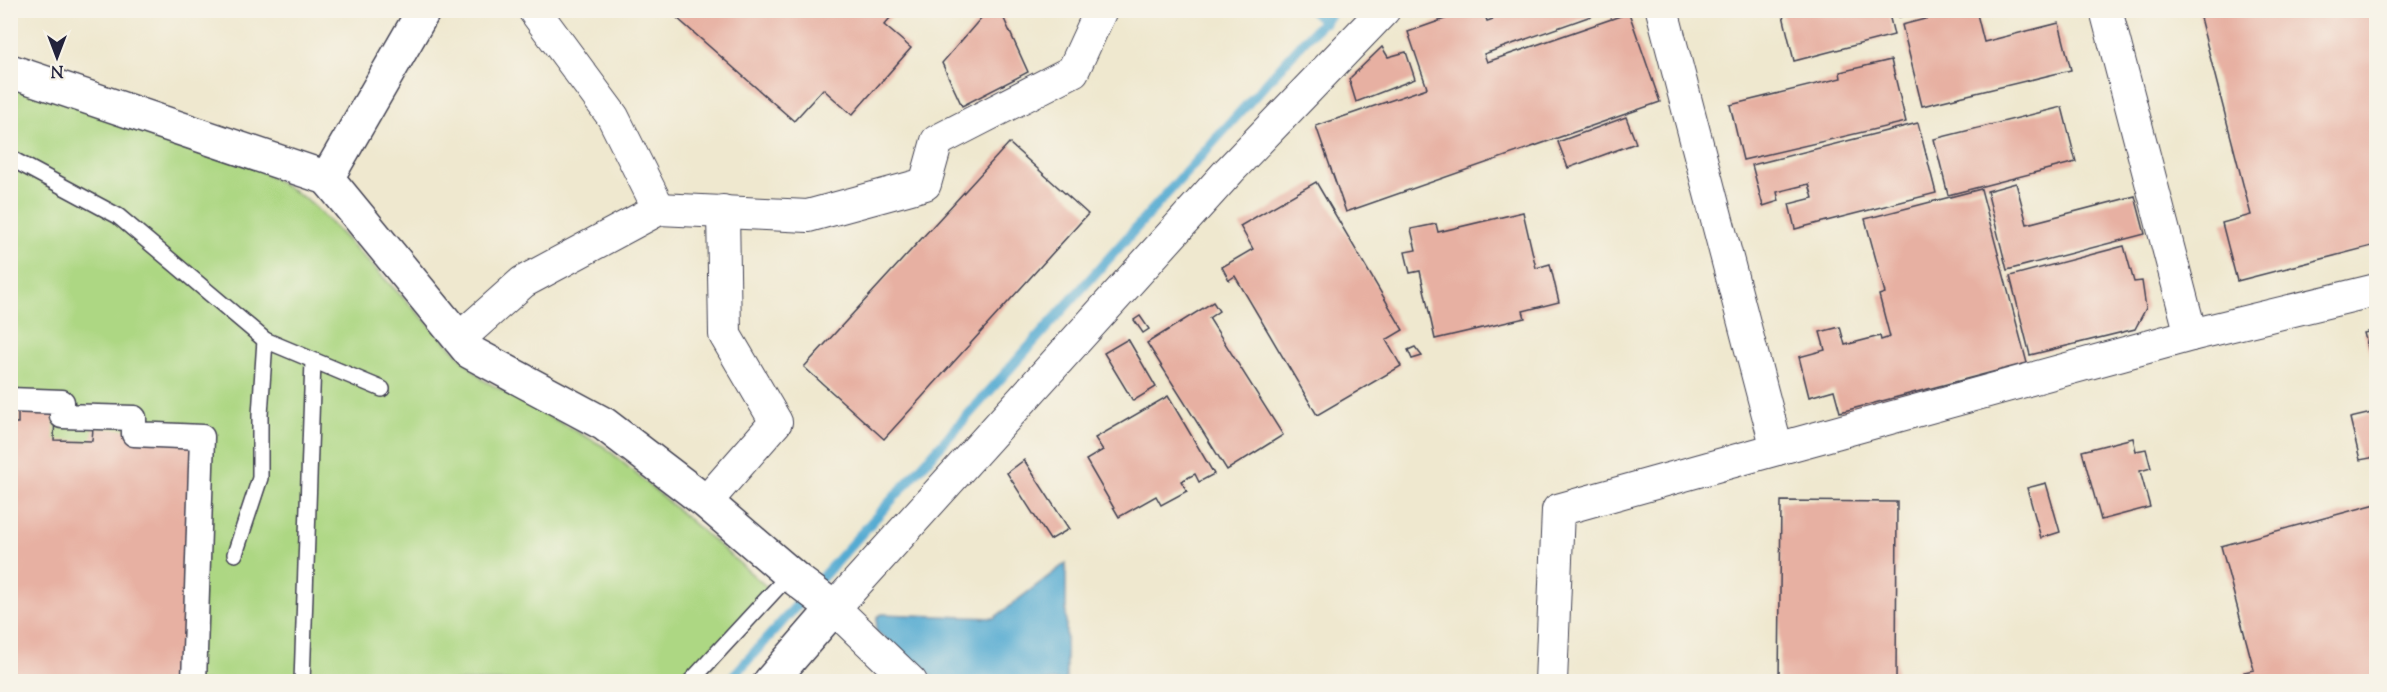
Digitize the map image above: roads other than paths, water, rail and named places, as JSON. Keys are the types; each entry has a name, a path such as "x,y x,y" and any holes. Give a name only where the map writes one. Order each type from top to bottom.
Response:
{"street":[{"path":"327,178 424,10"},
{"path":"534,10 613,117 659,209"},
{"path":"459,339 523,282 659,209 808,216 925,184 937,141 1073,71 1101,10"},
{"path":"770,681 829,604 1230,170 1384,10"},
{"path":"1662,10 1777,449"},
{"path":"2106,10 2191,335"},
{"path":"10,71 327,178 470,352 604,424 706,502 793,577 829,604 911,681"},
{"path":"706,502 776,422 725,335 723,212"},
{"path":"1551,681 1558,510 2191,335 2376,290"},
{"path":"10,400 62,402 62,416 134,418 134,434 202,437 194,681"}],"lane":[{"path":"10,158 118,216 265,340 382,389"},
{"path":"235,554 260,478 260,415 265,340"},
{"path":"302,681 313,361"},
{"path":"690,681 793,577"}],"water":[{"path":"1066,563 1066,681 938,681 876,631 877,617 882,614 994,618"}],"waterway":[{"path":"1312,10 1325,22"},
{"path":"728,682 1305,40 1335,10"}]}
